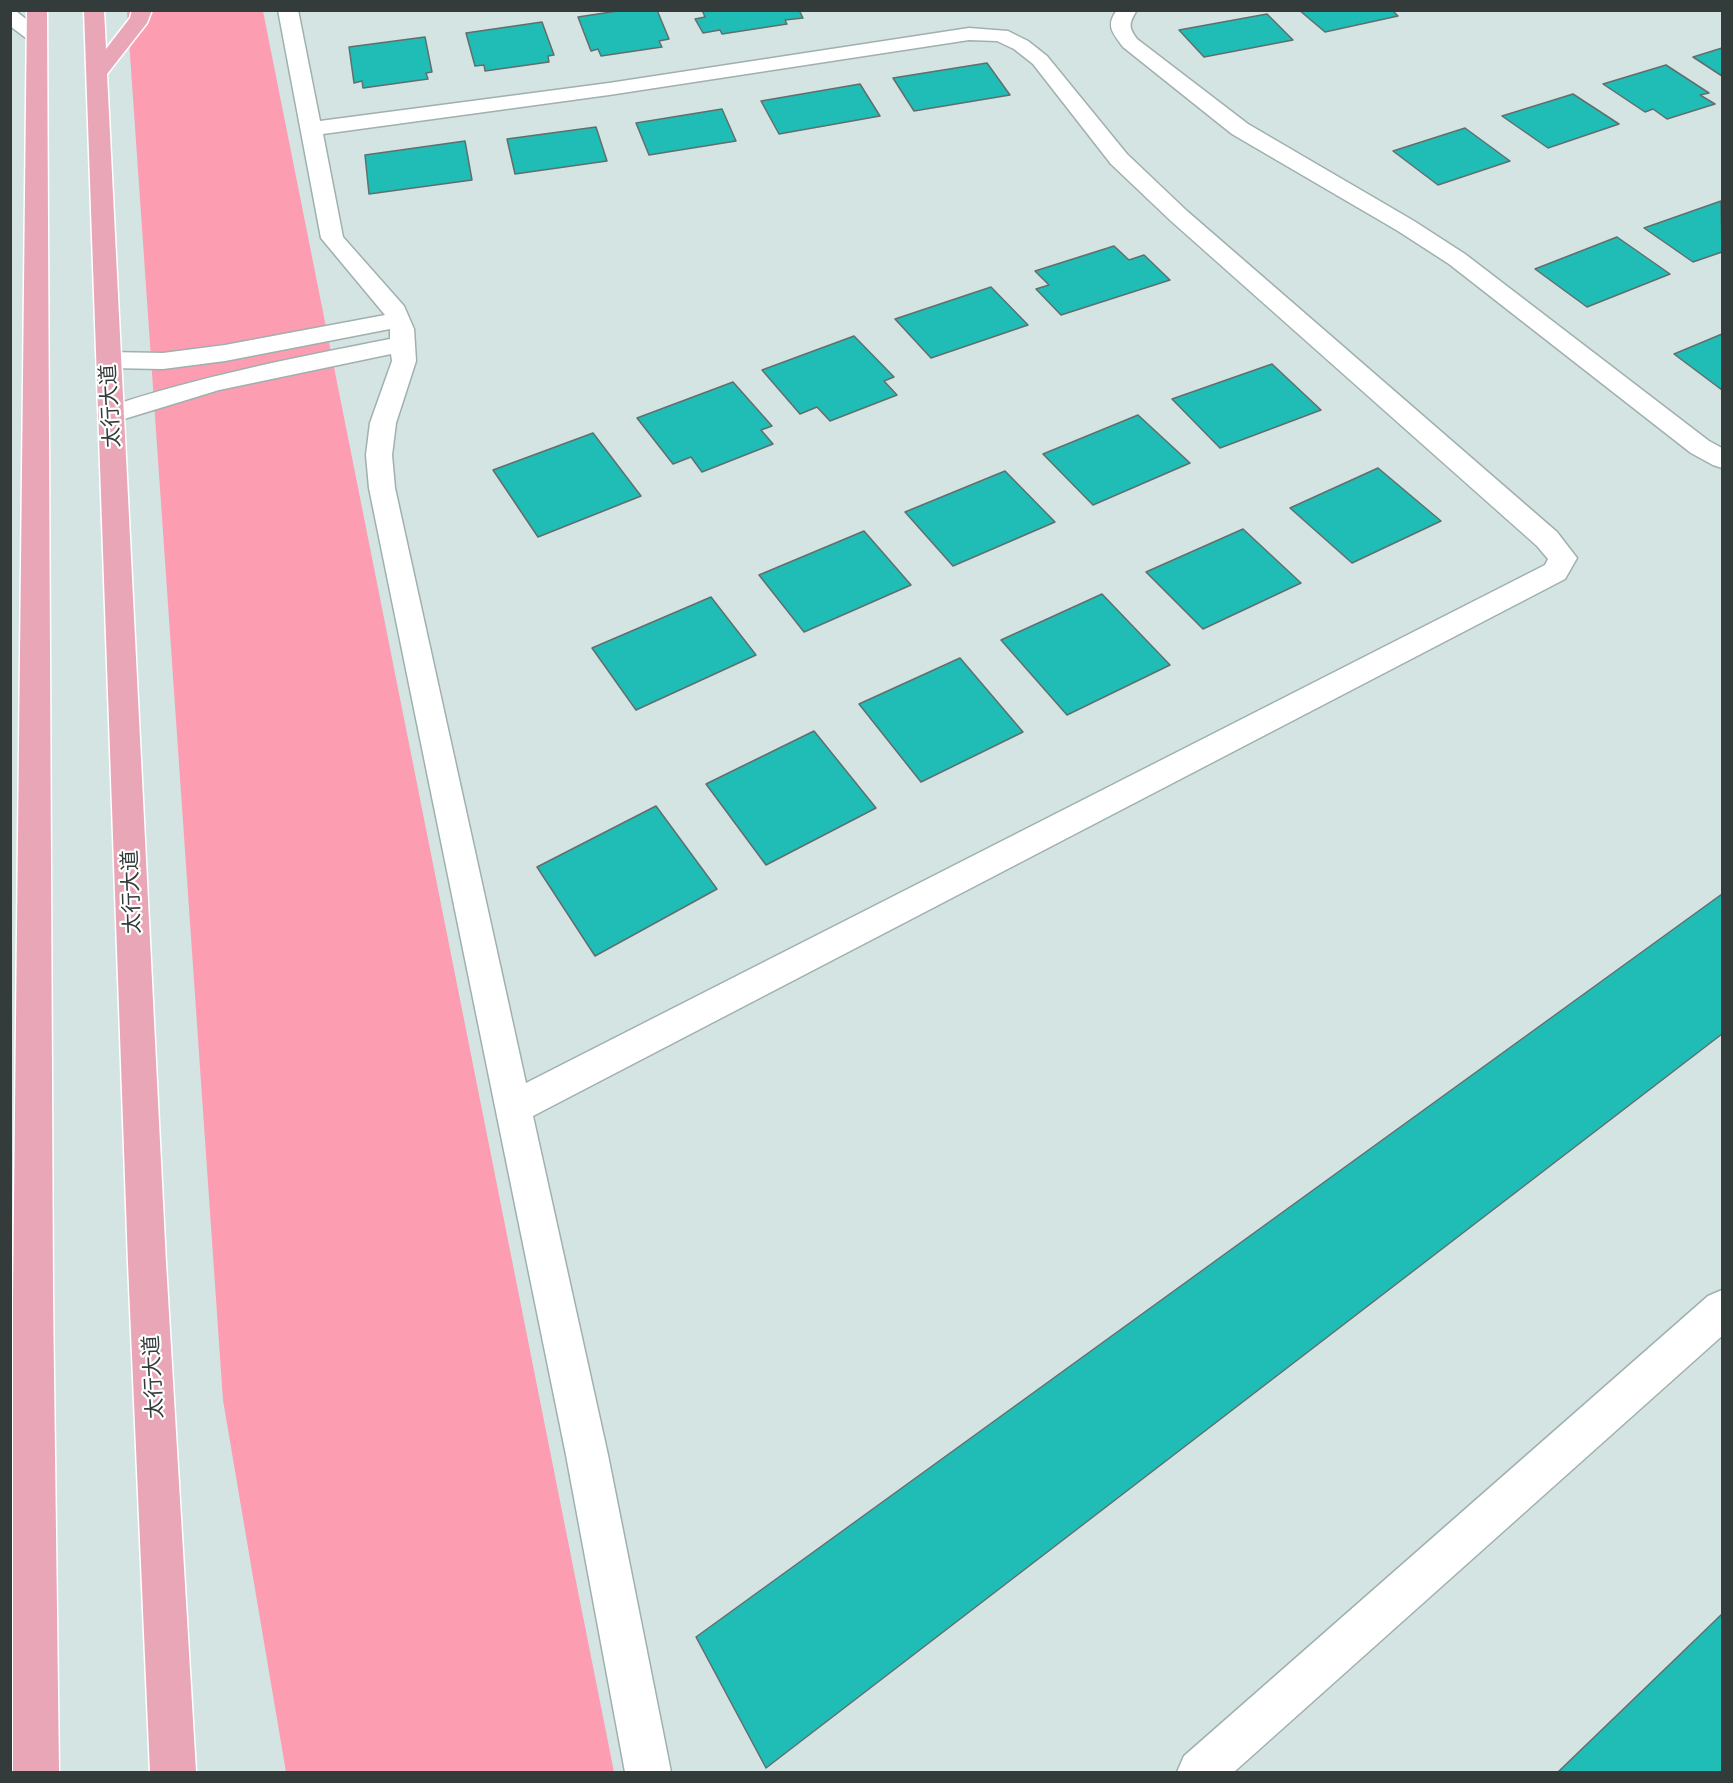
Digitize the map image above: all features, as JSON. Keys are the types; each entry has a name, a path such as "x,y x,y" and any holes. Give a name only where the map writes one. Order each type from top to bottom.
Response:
{"main road":[{"name":"太行大道","path":"94,10 146,1251 173,1773"},
{"path":"96,74 140,19 142,10"},
{"path":"36,1773 33,1272 37,24"}],"street":[{"path":"288,10 332,238 388,304 400,332 404,361 383,423 379,455 382,488 589,1467 648,1773"},
{"path":"1128,10 1120,20 1120,29 1130,43 1240,129 1406,226 1457,259 1700,447 1722,459"},
{"path":"10,16 37,24"},
{"path":"311,129 609,89 969,34 1001,35 1021,45 1040,60 1119,159 1179,216 1547,539 1563,558 1555,572 513,1108"},
{"path":"108,360 163,361 400,332"},
{"path":"111,415 161,396 400,332"},
{"path":"1200,1773 1722,1310"}],"shaded area":[{"path":"127,11 263,11 614,1772 286,1772 223,1400"}],"building":[{"path":"624,10 657,10 669,39 659,41 662,47 601,56 598,49 591,51 578,17"},
{"path":"702,10 799,10 803,18 785,20 787,24 722,34 720,30 703,33 695,19 705,17"},
{"path":"1299,10 1392,10 1398,16 1325,32"},
{"path":"1267,14 1293,40 1204,57 1179,30"},
{"path":"542,22 554,55 548,56 549,62 485,71 484,65 475,66 466,33"},
{"path":"425,37 432,72 426,73 428,79 363,88 362,81 354,83 349,47"},
{"path":"1722,48 1722,76 1693,57"},
{"path":"987,63 1010,95 914,111 893,78"},
{"path":"1666,65 1709,93 1700,95 1715,104 1667,119 1653,109 1645,112 1603,84"},
{"path":"860,84 880,116 779,134 761,101"},
{"path":"1573,94 1619,124 1548,148 1502,116"},
{"path":"722,109 736,141 649,155 636,123"},
{"path":"596,127 607,161 515,174 507,139"},
{"path":"1465,128 1510,161 1438,185 1393,151"},
{"path":"465,141 472,180 369,194 365,155"},
{"path":"1721,201 1722,252 1693,262 1644,228"},
{"path":"1617,237 1670,274 1587,307 1535,269"},
{"path":"1114,246 1129,260 1144,255 1170,280 1061,315 1036,289 1049,285 1035,271"},
{"path":"991,287 1028,325 931,358 895,319"},
{"path":"1722,334 1722,390 1674,354"},
{"path":"854,336 894,377 884,381 897,395 830,421 817,407 800,414 762,370"},
{"path":"1272,364 1321,410 1220,448 1172,399"},
{"path":"733,382 772,426 761,430 773,444 702,472 691,457 673,464 637,418"},
{"path":"1138,415 1190,463 1093,505 1043,454"},
{"path":"593,433 641,496 538,537 493,470"},
{"path":"1378,468 1441,521 1352,563 1290,508"},
{"path":"1005,471 1055,522 953,566 905,512"},
{"path":"1243,529 1301,583 1203,629 1146,572"},
{"path":"864,531 911,585 804,632 759,575"},
{"path":"1102,594 1170,665 1067,715 1001,640"},
{"path":"711,597 756,655 636,710 592,648"},
{"path":"960,658 1023,732 921,782 859,704"},
{"path":"814,731 876,808 766,865 706,784"},
{"path":"656,806 717,889 595,956 537,867"},
{"path":"1722,894 1722,1034 766,1768 696,1637"},
{"path":"1722,1614 1722,1772 1558,1772"}]}
